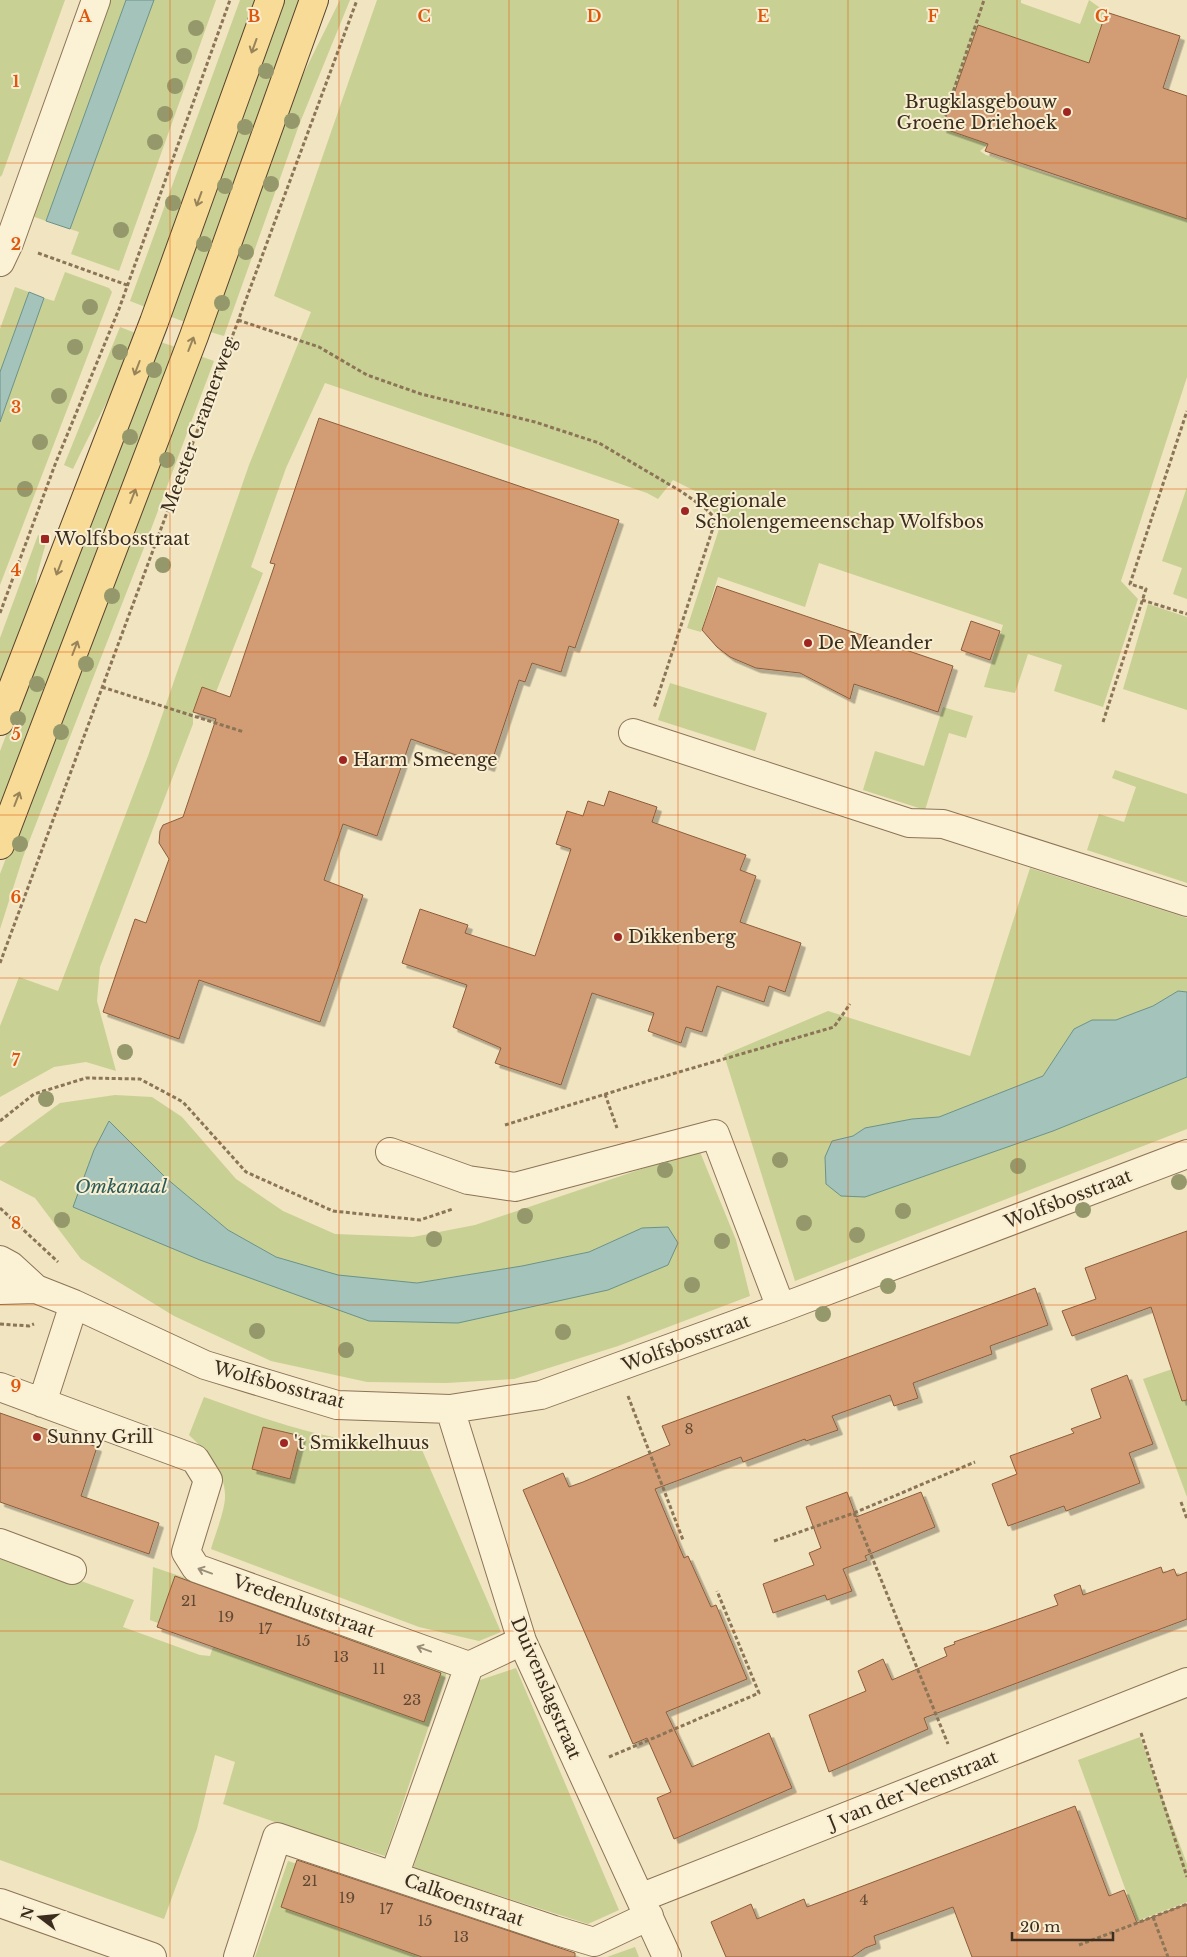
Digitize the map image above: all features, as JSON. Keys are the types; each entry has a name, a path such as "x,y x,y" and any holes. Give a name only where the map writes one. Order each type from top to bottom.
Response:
{"main road":[{"path":"0,721 154,322 270,0"},
{"name":"Meester Cramerweg","path":"0,845 194,336 314,0"}],"street":[{"path":"5,252 96,0"},
{"path":"638,735 909,823 942,824 1187,902"},
{"path":"390,1152 468,1180 515,1187 715,1134 781,1308"},
{"name":"Wolfsbosstraat","path":"0,1260 11,1266 36,1289 74,1304 205,1365 337,1405 450,1409 541,1395 781,1308 1187,1154"},
{"name":"Wolfsbosstraat","path":"0,1290 36,1289"},
{"path":"0,1387 42,1404 74,1304"},
{"name":"Vredenluststraat","path":"42,1404 195,1459 208,1480 186,1552 196,1568 470,1666"},
{"name":"Duivenslagstraat","path":"450,1409 522,1641 667,1957"},
{"path":"0,1543 72,1570"},
{"path":"394,1876 470,1666 522,1641"},
{"name":"J van der Veenstraat","path":"644,1907 960,1772 1187,1682"},
{"name":"Calkoenstraat","path":"238,1957 277,1837 554,1930 591,1949 644,1907"},
{"path":"0,1903 152,1957"}],"path":[{"path":"0,613 56,462 119,309 230,0"},
{"name":"Meester Cramerweg","path":"0,963 356,0"},
{"path":"941,128 984,0"},
{"path":"5,252 127,285"},
{"path":"238,320 319,347 367,375 421,394 535,422 599,443 682,492 714,517 713,528 638,735"},
{"path":"1103,722 1146,589 1130,584 1187,411"},
{"path":"1142,600 1187,614"},
{"path":"102,687 244,732"},
{"path":"505,1125 834,1027 850,1004"},
{"path":"0,1121 34,1094 86,1078 140,1079 183,1102 246,1172 332,1211 420,1220 458,1207"},
{"path":"605,1094 618,1130"},
{"path":"617,1367 683,1540"},
{"path":"774,1541 854,1513 975,1462"},
{"path":"1181,1502 1187,1518"},
{"path":"854,1513 960,1772"},
{"path":"580,1768 759,1693 717,1591"},
{"path":"1132,1704 1187,1877"},
{"path":"1079,1945 1187,1904"},
{"path":"1153,1917 1168,1957"}],"green space":[{"path":"0,0 65,0 0,177"},
{"path":"108,0 126,0 46,221 32,216"},
{"path":"154,0 216,0 119,271 71,254 79,232 70,229"},
{"path":"240,0 259,0 148,308 130,301"},
{"path":"284,0 302,0 185,322 166,315"},
{"path":"340,0 350,0 299,125 224,336 207,331 287,107"},
{"path":"377,0 1021,0 1021,3 1080,24 1089,0 1106,12 1094,48 1095,65 978,25 942,128 988,144 980,151 986,155 1187,218 1187,377 1121,581 1138,599 1103,707 1054,691 1062,665 1028,654 1015,693 984,687 1003,625 819,563 805,607 718,577 701,632 687,628 721,523 703,495 673,480 658,499 647,493 325,383 286,468 251,567 263,573 216,692 202,687 193,712 193,724 100,967 97,1001 116,1071 86,1062 54,1067 0,1097 0,1026 19,977 58,991 148,756 249,465 311,312 274,296"},
{"path":"65,272 109,288 112,292 0,585 0,422 44,298 54,301"},
{"path":"15,287 29,292 0,372 0,329"},
{"path":"120,327 138,334 123,369 73,469 64,465"},
{"path":"157,341 179,348 0,808 0,751"},
{"path":"197,355 214,361 147,540 23,857 0,929 0,874"},
{"path":"1187,487 1187,599 1173,594 1182,568 1162,561"},
{"path":"38,535 47,539 37,575 32,614 0,697 0,638"},
{"path":"1148,604 1187,617 1187,710 1123,689"},
{"path":"670,683 767,713 755,751 658,720"},
{"path":"943,707 973,716 966,738 949,733 925,810 863,790 875,751 924,766"},
{"path":"1115,770 1187,794 1187,883 1087,850 1099,814 1124,822 1136,787 1112,778"},
{"path":"1030,868 1187,918 1187,992 1178,991 1153,1006 1116,1020 1092,1020 1074,1029 1043,1076 939,1117 912,1119 865,1128 853,1136 832,1141 865,1197 1053,1131 1187,1077 1187,1129 795,1281 724,1055 828,1011 970,1056"},
{"path":"115,1095 152,1097 182,1117 236,1179 283,1211 335,1234 413,1237 475,1225 686,1154 700,1152 736,1240 750,1296 618,1346 514,1379 446,1383 367,1382 271,1361 174,1316 81,1259 35,1198 0,1180 0,1147 60,1103","holes":["109,1121 166,1178 228,1230 276,1257 338,1276 416,1283 522,1266 589,1252 642,1228 458,1323 116,1224 74,1207 94,1150"]},
{"path":"1187,1364 1187,1497 1143,1379"},
{"path":"204,1397 256,1416 337,1438 391,1444 419,1443 501,1632 479,1641 419,1627 211,1549 223,1509 224,1488 219,1471 214,1463 189,1435"},
{"path":"0,1552 134,1600 123,1627 200,1655 210,1656 214,1644 150,1620 153,1567 449,1666 385,1856 298,1830 223,1804 235,1762 215,1755 197,1829 164,1919 0,1860"},
{"path":"516,1668 619,1910 588,1924 413,1868 477,1681"},
{"path":"1140,1737 1187,1864 1187,1902 1137,1921 1078,1760"},
{"path":"288,1861 570,1952 568,1957 255,1957"},
{"path":"635,1947 639,1957 607,1957"}],"water":[{"path":"126,0 154,0 70,229 46,221"},
{"path":"29,292 44,298 0,422 0,372"},
{"path":"1178,991 1187,992 1187,1077 1053,1131 865,1197 841,1196 826,1184 825,1157 832,1141 853,1136 865,1128 912,1119 939,1117 1043,1076 1074,1029 1092,1020 1116,1020 1153,1006"},
{"name":"Omkanaal","path":"109,1121 166,1178 228,1230 276,1257 338,1275 417,1283 522,1266 589,1252 642,1228 668,1227 678,1243 668,1265 608,1290 458,1323 369,1321 200,1260 73,1207 94,1150"}],"building":[{"name":"Brugklasgebouw Groene Driehoek","path":"1106,12 1180,36 1163,88 1187,96 1187,219 985,151 988,144 942,128 978,25 1089,63"},
{"path":"319,418 619,520 575,648 569,646 561,672 532,663 525,682 519,680 490,767 411,739 377,836 343,824 324,880 363,895 320,1022 199,980 179,1039 103,1012 135,919 146,923 169,859 159,843 160,831 163,825 183,817 216,719 193,712 202,687 230,697 275,564 270,563"},
{"path":"717,586 953,666 938,712 854,684 850,699 800,673 756,668 730,657 717,647 702,630"},
{"path":"971,621 1000,631 990,660 961,650"},
{"path":"609,791 657,807 652,822 746,855 740,870 756,876 740,922 801,943 785,992 769,986 764,1002 717,986 702,1032 686,1027 681,1043 648,1031 654,1013 592,993 561,1085 495,1063 501,1048 453,1027 467,985 402,963 420,909 468,925 465,933 535,956 571,849 556,844 567,811 583,816 588,801 604,806"},
{"path":"1187,1231 1187,1400 1182,1401 1151,1307 1072,1336 1062,1311 1096,1299 1085,1268"},
{"path":"1035,1288 1048,1325 990,1346 992,1354 913,1383 918,1398 894,1406 890,1395 832,1416 838,1430 806,1441 805,1439 743,1462 741,1457 655,1489 684,1558 688,1556 711,1607 716,1605 747,1679 666,1712 692,1767 769,1733 792,1788 674,1839 657,1798 671,1792 647,1738 633,1744 523,1490 563,1473 569,1487 583,1482 670,1445 662,1426"},
{"path":"1127,1375 1153,1444 1129,1453 1140,1483 1066,1511 1064,1506 1008,1526 992,1484 1017,1474 1010,1456 1074,1433 1071,1429 1101,1418 1091,1389"},
{"path":"0,1413 97,1447 81,1496 159,1523 149,1554 0,1502"},
{"path":"263,1427 301,1436 290,1479 252,1469"},
{"path":"847,1492 856,1517 921,1492 935,1527 865,1556 867,1560 843,1569 852,1591 827,1600 825,1595 773,1613 763,1584 814,1565 809,1553 821,1548 806,1507"},
{"path":"1161,1567 1163,1573 1174,1569 1177,1576 1187,1572 1187,1619 924,1718 928,1729 829,1772 809,1715 866,1691 858,1671 883,1659 892,1680 947,1656 944,1648 955,1644 954,1642 1058,1605 1054,1595 1080,1585 1083,1595"},
{"path":"175,1576 441,1673 424,1722 157,1627"},
{"path":"1075,1806 1109,1896 1124,1890 1137,1923 1187,1904 1187,1957 972,1957 953,1907 874,1936 876,1944 865,1948 852,1957 726,1957 711,1922 751,1904 757,1919 804,1899 807,1907"},
{"path":"297,1860 575,1953 575,1957 422,1957 281,1907"}],"place":[{"name":"Brugklasgebouw Groene Driehoek","path":"1067,112"},
{"name":"Regionale Scholengemeenschap Wolfsbos","path":"685,511"},
{"name":"Wolfsbosstraat","path":"45,539"},
{"name":"De Meander","path":"808,643"},
{"name":"Harm Smeenge","path":"343,760"},
{"name":"Dikkenberg","path":"618,937"},
{"name":"Sunny Grill","path":"37,1437"},
{"name":"'t Smikkelhuus","path":"284,1443"}]}
